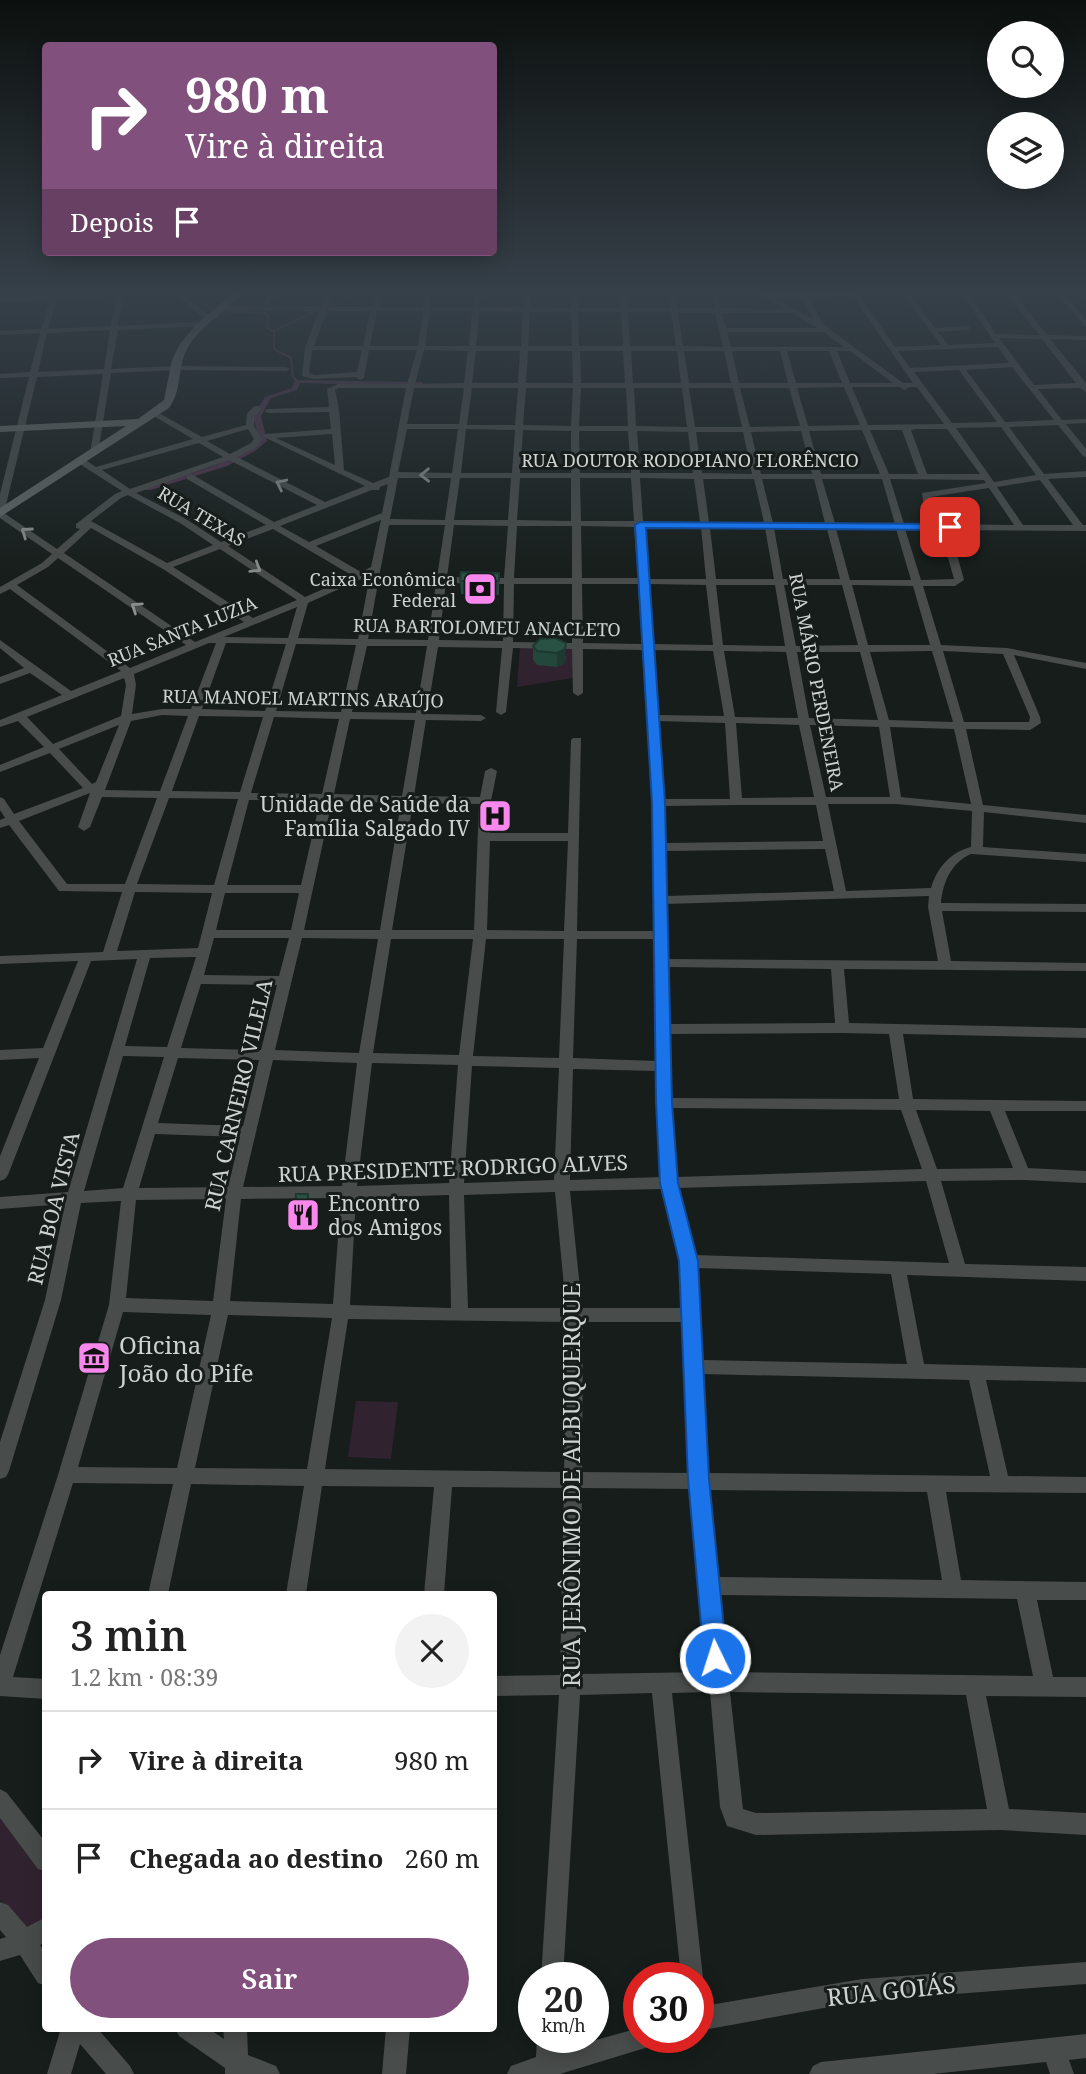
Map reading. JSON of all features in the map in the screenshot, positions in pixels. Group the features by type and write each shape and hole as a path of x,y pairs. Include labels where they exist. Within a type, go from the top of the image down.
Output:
{"street":[{"path":"0,513 30,389"},
{"path":"94,453 104,389"},
{"path":"0,513 156,414 172,397 173,389"},
{"path":"331,389 340,471"},
{"name":"RUA CARNEIRO VILELA","path":"159,1591 221,1307 234,1194 362,643 410,389"},
{"path":"296,1591 341,1312 349,1192 365,1058 433,644 467,389"},
{"path":"501,712 509,644 509,580 524,389"},
{"path":"577,389 575,475 578,694"},
{"path":"630,389 659,803 663,1066 669,1183 688,1261 699,1479 731,1807 735,1818 741,1822 1000,1819 1086,1824"},
{"path":"684,389 730,719 736,803"},
{"name":"RUA MÁRIO PERDENEIRA","path":"738,389 769,526 804,721 841,896"},
{"path":"794,389 884,722 896,800"},
{"path":"850,389 885,477 959,724 978,809 977,850"},
{"path":"906,389 932,406"},
{"path":"922,389 932,406 962,441 1020,527"},
{"path":"976,389 1083,528"},
{"path":"1033,389 1084,449"},
{"path":"132,494 190,477 234,460 257,442 257,434 250,426 250,415 258,408"},
{"path":"268,411 335,409"},
{"path":"156,414 234,460 325,505"},
{"path":"404,426 949,428 1086,421"},
{"path":"0,429 142,422"},
{"path":"97,469 250,426"},
{"path":"906,428 923,476"},
{"path":"335,431 265,436 390,495"},
{"path":"55,553 100,507 234,460"},
{"name":"RUA TEXAS","path":"81,461 132,494 183,521 304,601"},
{"name":"RUA DOUTOR RODOPIANO FLORÊNCIO","path":"395,477 817,475 923,476 988,481 1086,474"},
{"path":"190,477 361,576"},
{"path":"166,567 395,477"},
{"path":"375,574 441,580 955,583 959,580 958,574 936,527 925,495 988,481"},
{"path":"3,494 33,492"},
{"path":"0,513 193,645"},
{"path":"308,546 387,518 514,524 1083,528"},
{"path":"0,591 55,553 90,524 166,567 250,621"},
{"name":"RUA SANTA LUZIA","path":"0,724 361,576 375,574"},
{"path":"5,585 128,671 132,687 126,718 95,789 85,827"},
{"path":"42,1689 0,1686 67,1475 117,1305 130,1194 204,953 218,888 304,601"},
{"name":"RUA BARTOLOMEU ANACLETO","path":"207,640 792,649 935,648 1007,651 1086,666"},
{"path":"109,955 130,887 222,640"},
{"path":"1,645 69,695"},
{"path":"653,718 1024,727 1033,725 1035,717 1007,651"},
{"path":"0,681 32,669"},
{"name":"RUA MANOEL MARTINS ARAÚJO","path":"0,769 126,718 162,712 481,718"},
{"path":"20,716 95,789"},
{"name":"RUA JERÔNIMO DE ALBUQUERQUE","path":"553,1962 570,1686 575,1317 562,1185 577,740"},
{"path":"460,1315 456,1187 465,1061 480,934 485,801 491,771"},
{"path":"6,822 95,789 166,795 485,801"},
{"path":"659,803 896,800 1086,819"},
{"path":"0,801 6,822 63,888 306,889"},
{"path":"484,837 573,837"},
{"path":"659,847 830,845"},
{"path":"944,964 934,892 948,865 962,853 977,850 1086,858"},
{"path":"661,900 934,892"},
{"path":"934,907 1086,908"},
{"path":"209,934 662,935"},
{"path":"0,960 204,953"},
{"name":"RUA BOA VISTA","path":"0,1471 53,1300 74,1199 145,954"},
{"path":"0,1175 87,956"},
{"path":"663,963 1086,967"},
{"path":"837,964 842,1028"},
{"path":"196,979 285,981"},
{"path":"663,1029 842,1028 1086,1033"},
{"path":"895,1030 907,1106 932,1175 959,1271"},
{"path":"118,1051 663,1066"},
{"path":"0,1055 49,1053"},
{"path":"664,1102 1086,1107"},
{"path":"995,1105 1023,1174"},
{"path":"149,1128 249,1132"},
{"name":"RUA PRESIDENTE RODRIGO ALVES","path":"0,1203 130,1194 349,1192 932,1175 1023,1174 1086,1177"},
{"path":"688,1261 1086,1274"},
{"path":"898,1269 917,1373"},
{"path":"117,1305 460,1315 691,1315"},
{"path":"694,1367 1086,1375"},
{"path":"976,1374 1001,1483"},
{"path":"67,1475 699,1479 1086,1485"},
{"path":"434,1591 444,1478"},
{"path":"934,1483 954,1588"},
{"path":"710,1586 1086,1591"},
{"path":"1025,1590 1045,1685"},
{"path":"661,1682 690,1962"},
{"path":"497,1686 717,1682 1086,1687"},
{"path":"974,1685 1000,1819"},
{"path":"0,1800 42,1856"},
{"path":"0,1913 25,1942 42,1969"},
{"path":"0,1950 25,1942 42,1931"},
{"name":"RUA GOIÁS","path":"714,2016 862,1990 1086,1973"},
{"path":"60,2074 72,2032"},
{"path":"85,2032 122,2074"},
{"path":"192,2032 236,2068 268,2074"},
{"path":"235,2032 236,2068"},
{"path":"394,2074 398,2032"},
{"path":"519,2074 623,2044"},
{"path":"827,2073 1086,2046"},
{"path":"1053,2048 1062,2074"},
{"path":"547,2067 548,2053"}],"shaded area":[{"path":"520,646 574,648 573,678 517,687"},
{"path":"356,1401 398,1402 391,1459 348,1457"},
{"path":"0,1816 42,1873 42,1923 25,1929 0,1900"}],"building":[{"path":"461,572 499,573 499,581 460,581"},
{"path":"555,638 566,643 565,649 557,653 537,651 533,646 540,639"},
{"path":"296,1194 308,1194 307,1216 295,1217"}],"waterway":[{"path":"148,488 209,470 252,450 263,441 257,416 268,397 295,389"}],"place":[{"name":"Caixa Econômica Federal","path":"480,589"},
{"name":"Unidade de Saúde da Família Salgado IV","path":"495,816"},
{"name":"Encontro dos Amigos","path":"303,1215"},
{"name":"Oficina João do Pife","path":"94,1358"}],"route":[{"path":"715,1658 699,1479 688,1261 669,1183 663,1066 659,803 640,525 950,527"}]}
